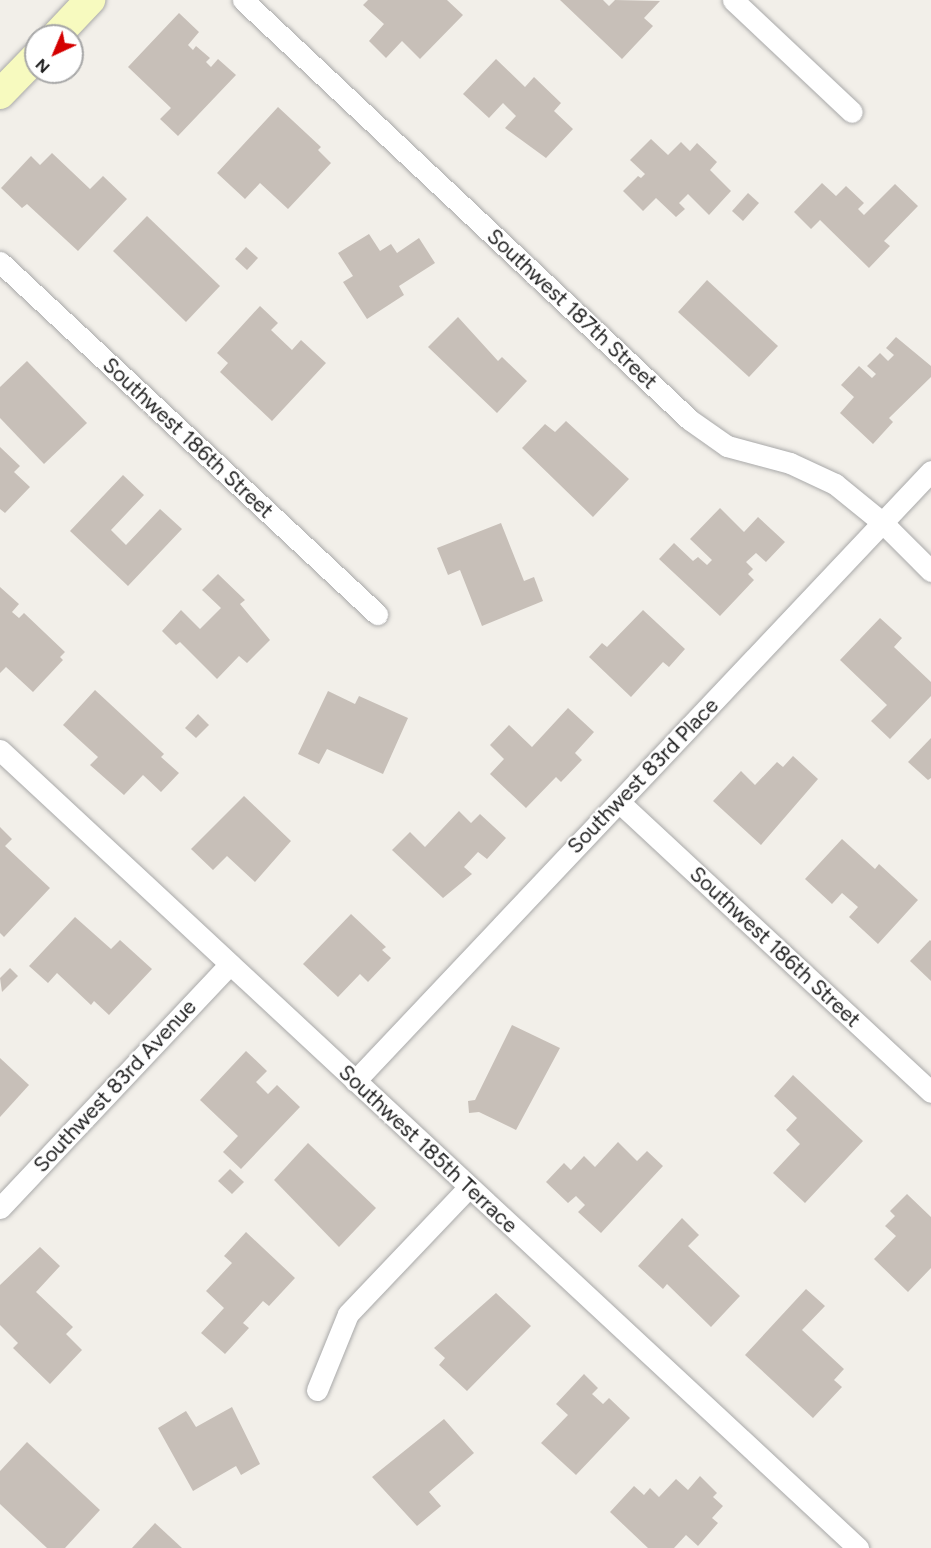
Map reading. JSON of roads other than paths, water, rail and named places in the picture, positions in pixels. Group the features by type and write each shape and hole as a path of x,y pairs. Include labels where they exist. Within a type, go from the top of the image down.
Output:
{"street":[{"path":"67,24 90,0"},
{"name":"Southwest 187th Street","path":"243,0 690,420 727,446 790,463 835,484 883,523 931,571"},
{"path":"733,0 852,112"},
{"path":"0,94 24,69"},
{"name":"Southwest 186th Street","path":"0,262 377,614"},
{"name":"Southwest 83rd Place","path":"355,1081 931,471"},
{"name":"Southwest 185th Terrace","path":"0,750 858,1548"},
{"name":"Southwest 186th Street","path":"619,802 931,1092"},
{"name":"Southwest 83rd Avenue","path":"0,1208 230,964"},
{"path":"317,1390 348,1314 469,1187"}]}
